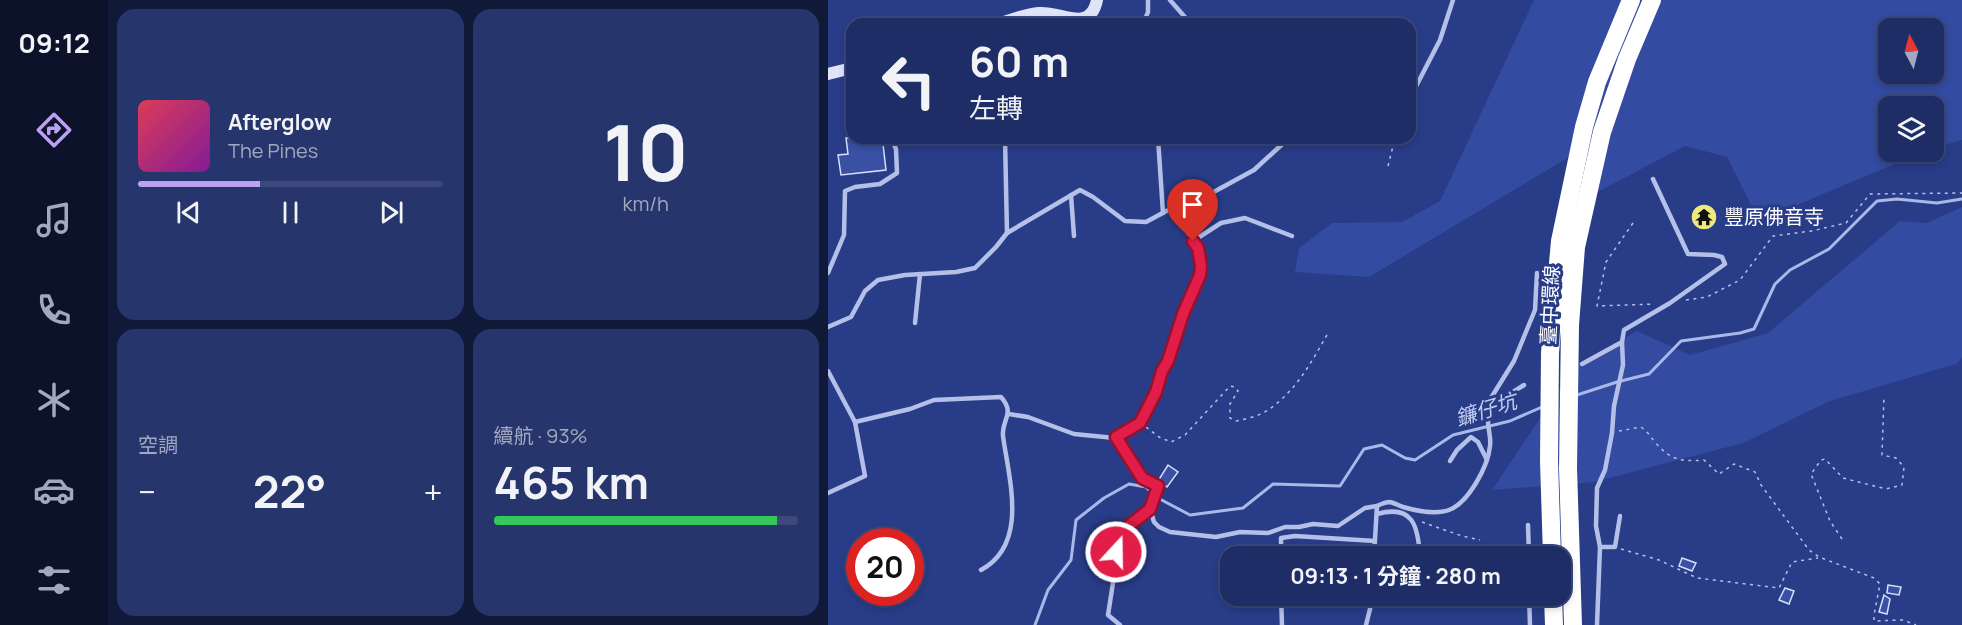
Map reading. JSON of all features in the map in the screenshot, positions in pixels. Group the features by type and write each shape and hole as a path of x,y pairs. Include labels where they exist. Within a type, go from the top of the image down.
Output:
{"highway":[{"name":"臺中環線","path":"1552,546 1550,354 1560,241 1584,127 1598,81 1631,0"},
{"name":"臺中環線","path":"1573,625 1568,468 1570,325 1576,248 1602,132 1627,59 1652,0"},
{"path":"1553,606 1554,625"}],"street":[{"path":"1085,18 1095,10 1097,0"},
{"path":"1017,18 1042,12 1066,18"},
{"path":"828,74 846,70"}],"lane":[{"path":"1146,18 1148,0"},
{"path":"1170,0 1186,18"},
{"path":"1416,86 1440,40 1453,0"},
{"path":"828,273 844,235 845,190 855,186 880,184 897,173 894,144"},
{"path":"1005,144 1007,232"},
{"path":"1158,144 1163,213"},
{"path":"828,327 851,317 866,291 878,280 975,268 1007,232 1080,190 1125,221 1146,222 1172,208 1198,200 1254,170 1282,144"},
{"path":"1597,625 1600,548 1596,526 1597,488 1605,470 1612,433 1614,406 1623,365 1623,330 1670,303 1725,264 1722,257 1688,254 1653,179"},
{"path":"1071,195 1074,236"},
{"path":"1009,414 1028,417 1074,434 1116,437 1140,423 1156,392 1183,314 1200,275 1198,248 1172,208"},
{"path":"1193,241 1221,223 1245,218 1292,236"},
{"path":"1150,509 1154,522 1170,532 1216,537 1240,532 1268,533 1285,527 1313,524 1338,526 1365,508 1389,502 1429,512 1447,511 1460,504 1487,460 1491,446 1488,427 1491,398 1514,361 1535,310 1537,273"},
{"path":"915,323 920,274"},
{"path":"1582,364 1622,342"},
{"path":"828,371 855,422 865,476 828,493"},
{"path":"1490,411 1524,385"},
{"path":"855,422 934,400 1001,397 1006,403 1009,414 1002,432 1012,479 1011,534 994,563 981,570"},
{"path":"1116,437 1142,478 1158,486 1150,509 1117,535 1115,570 1108,615 1120,625"},
{"path":"1450,461 1457,450 1471,437 1478,442 1487,460"},
{"path":"1375,546 1377,506"},
{"path":"1377,514 1390,510 1404,513 1412,520 1419,537 1419,546"},
{"path":"1600,548 1615,547 1620,516"},
{"path":"1528,525 1529,546"},
{"path":"1281,546 1281,538 1295,536 1375,541"},
{"path":"1281,606 1282,625"},
{"path":"1366,625 1371,606"},
{"path":"1529,606 1530,625"}],"path":[{"path":"1388,166 1393,144"},
{"path":"1632,223 1606,262 1597,306 1670,303 1707,297 1740,280 1773,236 1846,223 1870,194 1962,193"},
{"path":"1140,423 1159,437 1171,442 1185,435 1230,386 1235,387 1238,391 1230,404 1230,417 1236,421 1262,414 1300,380 1328,333"},
{"path":"1842,539 1830,521 1811,474 1821,460 1825,459 1843,478 1886,489 1902,485 1904,467 1896,458 1882,455 1884,396"},
{"path":"1612,433 1641,427 1665,453 1675,459 1704,460 1719,474 1734,464 1755,472 1761,485 1809,550 1819,557 1874,578 1880,584 1874,621 1903,620 1916,625"},
{"path":"1412,520 1480,540"},
{"path":"1615,547 1659,560 1697,578 1779,588 1792,562 1819,557"}],"shaded area":[{"path":"1534,0 1962,0 1962,140 1944,145 1944,96 1878,96 1878,162 1899,162 1759,221 1727,157 1685,146 1590,196 1574,154 1369,277 1295,272 1299,248 1332,223 1402,222 1440,201"},
{"path":"1962,207 1962,358 1956,364 1830,401 1743,443 1594,482 1492,490 1574,367 1637,331 1690,355 1768,333 1900,221 1927,223"}],"building":[{"path":"847,144 883,144 886,170 841,175 838,155 848,154"},
{"path":"1168,465 1178,472 1167,487 1158,481"},
{"path":"1682,558 1696,563 1692,571 1679,566"},
{"path":"1888,585 1901,587 1899,595 1887,593"},
{"path":"1785,588 1794,591 1789,604 1779,600"},
{"path":"1884,595 1890,599 1887,614 1879,612"}],"waterway":[{"name":"鐮仔坑","path":"1577,395 1649,374 1681,341 1754,329 1775,284 1790,270 1829,249 1877,201 1897,199 1937,203 1962,199"},
{"name":"鐮仔坑","path":"1035,625 1048,590 1071,560 1076,520 1104,498 1129,484 1146,487 1156,497 1190,515 1243,508 1273,484 1340,486 1364,449 1382,445 1405,458 1415,460 1453,435 1510,421 1542,407"}],"place":[{"name":"豐原佛音寺","path":"1704,217"}],"route":[{"path":"1116,552 1117,535 1150,509 1158,486 1142,478 1116,437 1140,423 1156,392 1183,314 1200,275 1198,248 1193,241"}]}
